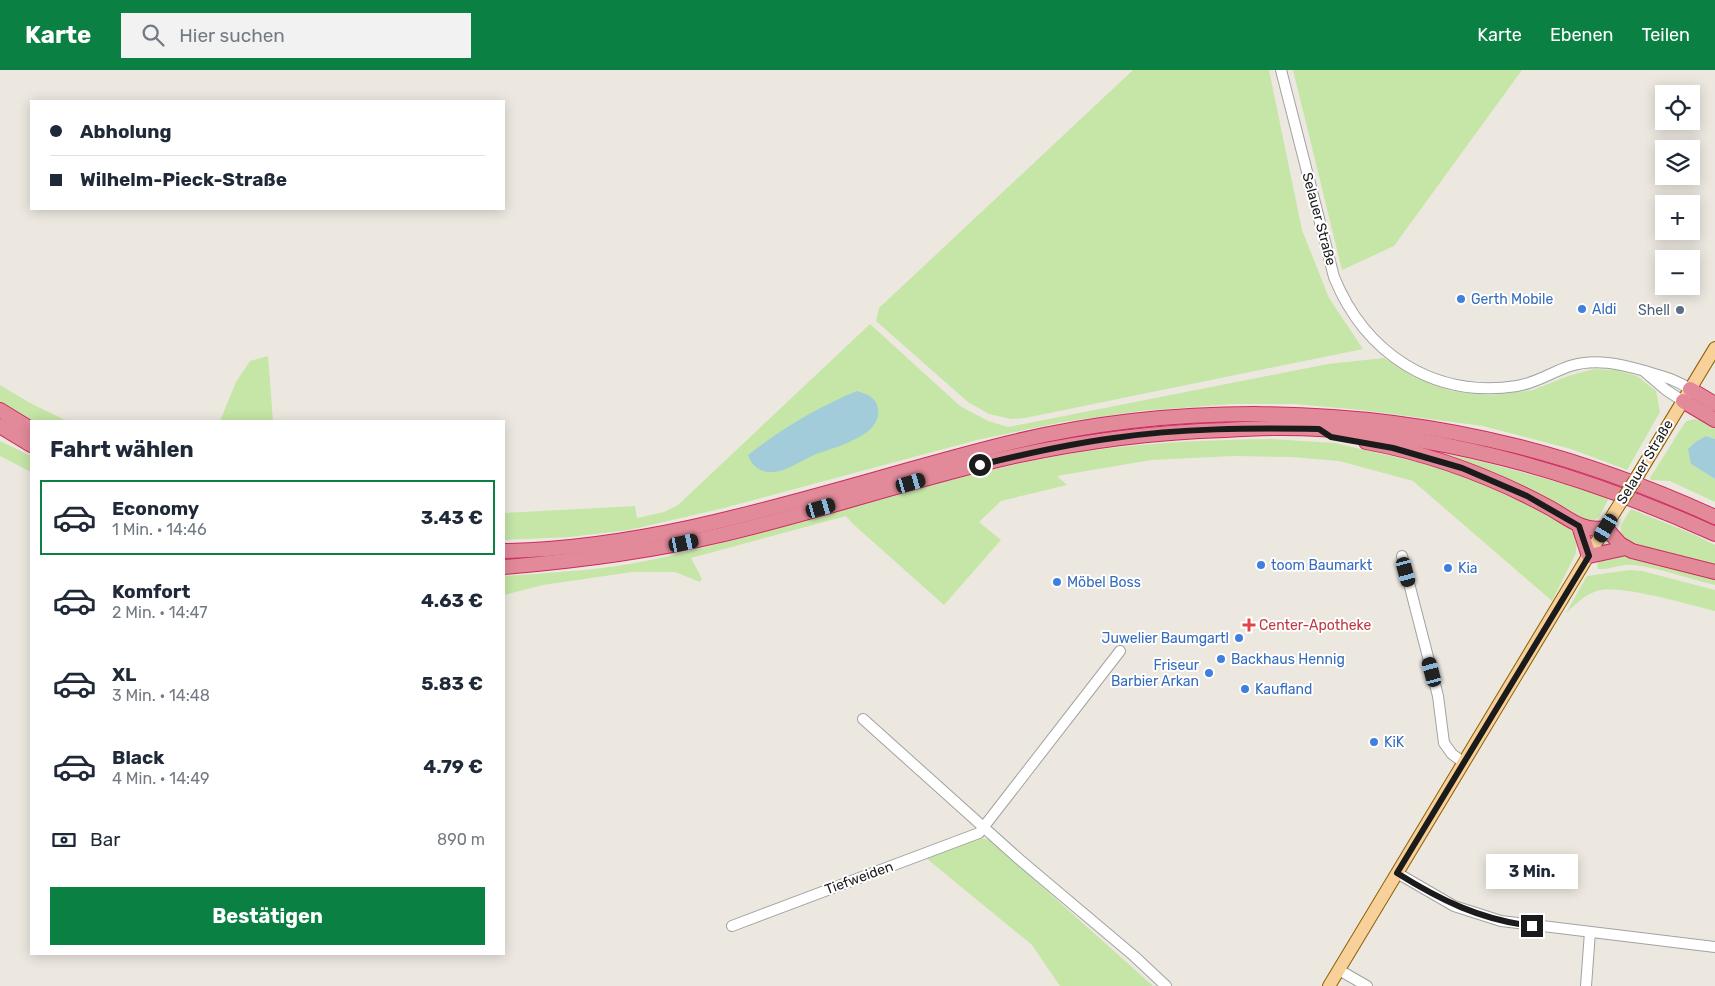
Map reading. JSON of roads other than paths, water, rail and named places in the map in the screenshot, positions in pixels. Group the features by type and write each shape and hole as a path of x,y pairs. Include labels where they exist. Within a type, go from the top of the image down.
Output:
{"highway":[{"path":"1690,389 1715,404"},
{"path":"1682,401 1715,420"},
{"path":"0,410 30,428"},
{"path":"505,551 537,551 584,546 666,532 752,513 1012,443 1112,424 1208,416 1322,417 1418,427 1467,435 1557,457 1598,470 1674,499 1715,518"},
{"path":"0,426 30,444"},
{"path":"505,567 616,555 693,541 764,524 1014,456 1068,445 1162,433 1250,429 1319,429 1416,440 1464,449 1552,471 1640,501 1715,534"},
{"path":"1319,429 1331,437 1416,454 1471,471 1527,496 1579,526 1592,530 1606,528 1626,548"},
{"path":"1674,499 1689,499 1715,509"},
{"path":"1579,526 1589,556 1626,548 1715,572"}],"main road":[{"name":"Selauer Straße","path":"1329,986 1715,348"}],"street":[{"name":"Selauer Straße","path":"1281,70 1334,277 1345,304 1361,326 1384,350 1398,361 1424,374 1454,384 1481,388 1519,385 1535,381 1571,366 1589,363 1615,363 1670,378 1690,389"},
{"name":"Selauer Straße","path":"1644,371 1682,401"},
{"path":"1402,556 1438,696 1442,739 1448,751 1464,762"},
{"name":"Tiefweiden","path":"732,926 979,833 1120,651"},
{"path":"863,719 1166,986"},
{"path":"1397,873 1454,906 1513,924 1715,947"},
{"path":"1586,986 1590,932"},
{"path":"1339,970 1367,986"}],"water":[{"path":"857,391 874,399 878,409 877,419 865,434 855,440 814,455 779,471 765,471 752,463 748,455 773,436 814,411"},
{"path":"1706,436 1715,439 1715,479 1691,464 1688,449"}],"place":[{"name":"Gerth Mobile","path":"1461,299"},
{"name":"Aldi","path":"1582,309"},
{"name":"Shell","path":"1680,310"},
{"name":"toom Baumarkt","path":"1261,565"},
{"name":"Kia","path":"1448,568"},
{"name":"Möbel Boss","path":"1057,582"},
{"name":"Center-Apotheke","path":"1249,625"},
{"name":"Juwelier Baumgartl","path":"1239,638"},
{"name":"Backhaus Hennig","path":"1221,659"},
{"name":"Friseur Barbier Arkan","path":"1209,673"},
{"name":"Kaufland","path":"1245,689"},
{"name":"KiK","path":"1374,742"}]}
